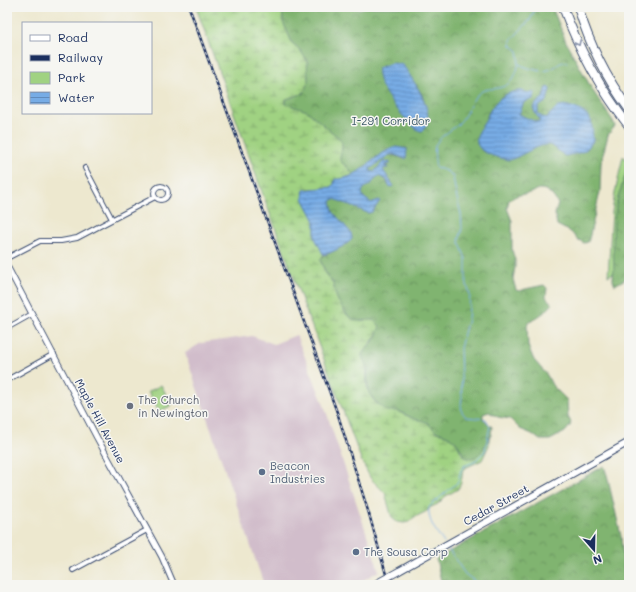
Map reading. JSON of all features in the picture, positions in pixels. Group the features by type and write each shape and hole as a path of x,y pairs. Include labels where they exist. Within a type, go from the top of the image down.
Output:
{"highway":[{"path":"563,7 589,65 603,89 629,126"},
{"path":"578,7 597,55 609,79 629,109"}],"main road":[{"name":"Cedar Street","path":"376,584 629,442"}],"street":[{"path":"85,168 112,219"},
{"path":"7,258 40,241 61,241 77,238 155,197"},
{"name":"Maple Hill Avenue","path":"7,266 9,274 54,354 162,557 174,585"},
{"path":"7,328 32,314"},
{"path":"7,380 54,354"},
{"path":"73,570 147,530"}],"shaded area":[{"path":"296,335 324,405 379,571 355,585 264,585 185,353 201,343 252,336 274,344"}],"green space":[{"path":"196,7 282,7 283,22 292,43 299,49 306,59 308,81 305,91 301,94 286,99 286,104 307,111 341,140 342,145 340,161 353,175 334,181 334,185 330,188 306,189 303,192 305,202 315,221 315,238 324,254 320,260 326,274 333,283 338,301 347,315 356,321 373,320 380,326 376,336 362,354 367,368 367,388 371,397 387,411 397,411 414,419 427,422 435,431 448,436 456,442 462,454 466,458 471,458 478,455 489,438 489,445 482,460 463,470 461,483 458,489 446,496 438,504 413,518 409,522 397,522 392,518 385,493 371,479 362,462 262,192"},
{"name":"I-291 Corridor","path":"282,7 353,7 362,9 364,7 552,7 567,44 593,91 615,126 608,135 601,163 600,192 588,242 584,243 577,239 571,232 557,225 555,214 558,204 548,191 539,189 515,197 509,200 507,208 512,221 512,250 515,260 513,279 516,290 519,291 544,285 547,288 546,297 552,304 547,310 527,325 528,346 534,360 547,375 552,385 567,400 568,417 571,422 570,426 565,432 550,440 540,440 532,434 520,429 510,419 498,417 489,412 483,414 483,416 484,420 492,427 491,435 481,453 473,459 466,458 456,442 448,436 435,431 427,423 414,419 400,412 387,412 368,392 367,367 363,361 362,354 375,337 379,329 379,325 373,321 355,321 347,315 338,301 333,283 326,274 320,259 323,255 345,245 352,239 351,233 333,212 331,202 332,199 368,213 373,211 380,201 371,203 363,197 362,192 364,189 379,176 387,180 387,183 392,185 383,170 388,168 384,165 390,164 384,161 374,172 370,171 370,169 385,156 393,155 403,159 406,158 405,153 407,150 399,148 385,152 353,175 340,161 342,146 341,140 307,111 286,104 286,99 301,94 305,91 308,82 307,62 300,50 292,43 283,22","holes":["391,63 401,64 421,93 424,100 428,121 422,131 415,128 399,111 380,82 378,68","547,87 550,89 547,101 538,107 538,114 542,117 548,118 556,108 564,105 580,110 591,122 593,141 587,148 581,152 565,156 554,147 546,145 535,148 508,160 482,151 477,143 478,135 490,110 501,97 517,91 535,94 533,99 524,102 519,114 539,122 540,119 535,113 534,107 543,98"]},
{"path":"623,156 629,162 629,264 608,276 612,212"},
{"path":"629,166 629,277 615,285 613,279 613,232 616,205 627,167"},
{"path":"161,385 172,405 159,412 148,392"},
{"path":"604,466 621,536 625,585 442,585 436,559"}],"water":[{"path":"392,63 403,65 423,98 428,116 427,124 422,131 415,128 399,111 388,97 380,82 378,68"},
{"path":"548,87 550,89 547,101 538,107 538,114 542,117 548,118 556,108 563,105 578,109 586,115 591,121 593,140 584,151 565,156 552,146 546,145 535,148 509,160 487,153 479,147 477,137 492,108 498,100 509,93 520,91 530,93 535,92 533,99 524,102 519,114 539,122 540,119 535,113 534,107 543,98"},
{"path":"396,147 407,149 406,159 393,154 389,155 370,169 370,171 374,172 384,161 390,162 390,164 384,165 388,168 383,170 393,185 392,187 389,186 387,180 379,176 364,189 362,192 363,197 371,203 380,201 372,212 368,213 335,199 332,200 333,212 351,233 352,239 338,249 330,253 323,254 315,238 315,221 303,198 304,190 332,187 335,179 351,176 380,155"}],"waterway":[{"path":"444,543 431,522 429,507 458,482 461,470 464,466 474,462 485,451 490,426 486,419 466,417 462,412 460,348 468,319 470,295 466,281 466,259 459,241 462,228 461,214 453,177 448,172 436,167 435,146 445,134 461,121 478,94 484,90 499,88 507,85 514,77 518,67 519,56 518,51 511,45 511,40 530,20 536,7"},
{"path":"519,64 532,69 545,71 561,63 567,62"},
{"path":"447,547 465,574 480,585"}],"railway":[{"path":"189,7 338,415 369,514 389,585"}],"place":[{"name":"The Church in Newington","path":"130,406"},
{"name":"Beacon Industries","path":"262,472"},
{"name":"The Sousa Corp","path":"356,552"}]}
